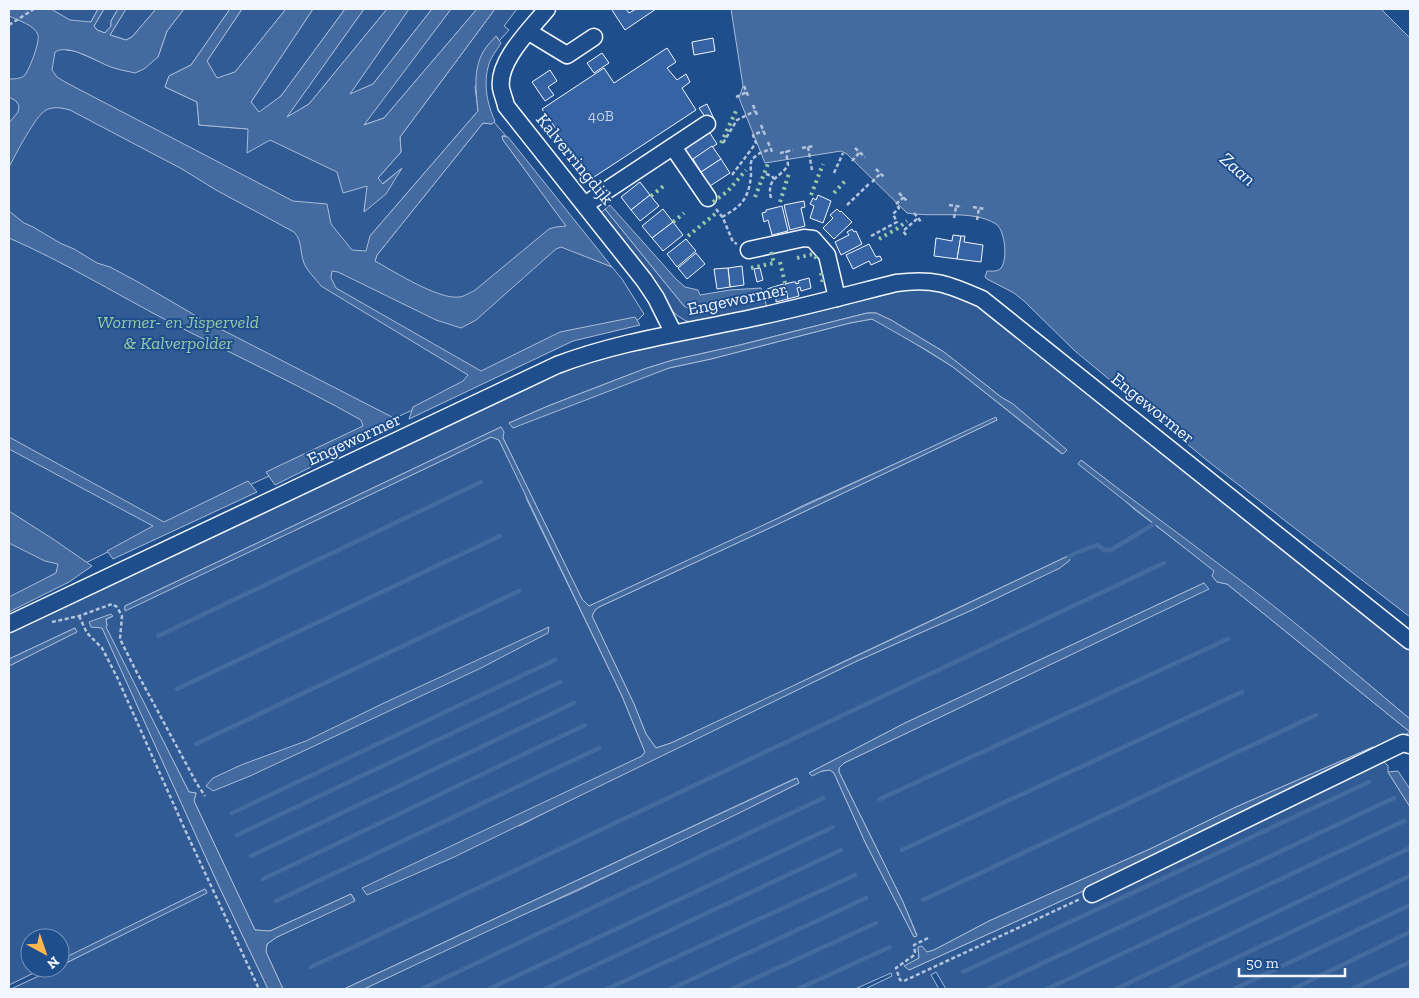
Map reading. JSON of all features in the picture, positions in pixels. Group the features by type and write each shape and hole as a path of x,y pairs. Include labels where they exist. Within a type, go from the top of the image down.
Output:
{"street":[{"name":"Kalverringdijk","path":"547,9 513,51 502,70 501,87 506,106 586,204 644,280 656,298 673,332"},
{"path":"529,32 567,55 594,38"},
{"path":"586,204 707,124"},
{"path":"673,147 708,198"},
{"path":"750,250 804,238 813,239 827,254 837,298"},
{"name":"Engewormer","path":"9,624 557,365 584,355 673,332 752,318 918,280 942,283 982,299 1410,641"},
{"path":"1092,894 1403,743 1410,745"}],"path":[{"path":"9,25 34,9"},
{"path":"744,86 749,98"},
{"path":"736,97 747,92"},
{"path":"753,105 758,117"},
{"path":"723,143 737,120 755,112"},
{"path":"761,125 766,137"},
{"path":"732,175 756,143 753,135 763,131"},
{"path":"768,142 773,154"},
{"path":"802,148 814,146"},
{"path":"808,147 812,170"},
{"path":"855,148 865,157"},
{"path":"722,217 733,211 746,197 749,189 752,159 760,153 771,149"},
{"path":"780,153 792,150"},
{"path":"772,198 770,189 774,179 788,165 786,151"},
{"path":"834,173 843,152"},
{"path":"852,161 860,153"},
{"path":"876,169 885,178"},
{"path":"766,174 774,179"},
{"path":"847,205 881,174"},
{"path":"899,193 908,202"},
{"path":"871,236 897,222 893,214 899,208 895,205 904,197"},
{"path":"708,198 722,217 733,242 750,250"},
{"path":"949,205 962,207"},
{"path":"954,218 956,206"},
{"path":"973,207 985,209"},
{"path":"977,220 979,208"},
{"path":"914,213 922,223"},
{"path":"906,235 903,231 918,218"},
{"path":"68,618 112,604 117,606 122,616 120,639 188,768 206,796"},
{"path":"79,616 87,633 102,648 117,677 259,989"},
{"path":"928,938 916,943 913,956 896,968 900,980 904,981 1092,894"}],"shaded area":[{"name":"Wormer- en Jisperveld & Kalverpolder","path":"9,9 98,9 91,22 66,50 75,51 112,67 158,57 167,31 184,9 230,9 191,65 169,76 165,87 197,102 199,125 248,129 368,185 364,211 401,169 382,184 378,178 401,152 400,137 495,9 517,9 504,26 509,30 499,41 497,37 475,87 478,111 370,236 375,261 377,255 483,123 492,124 494,122 506,136 502,136 503,140 567,227 603,263 612,267 622,279 644,314 638,320 571,337 154,529 9,601"},
{"path":"104,9 118,9 111,21 111,26 105,33 97,30 94,26"},
{"path":"126,9 156,9 132,37 126,40 110,35"},
{"path":"242,9 286,9 235,72 217,79 207,61"},
{"path":"313,9 345,9 281,96 259,113 251,102"},
{"path":"364,9 387,9 309,104 286,118"},
{"path":"409,9 432,9 373,84 349,95"},
{"path":"451,9 477,9 384,118 363,125"},
{"path":"605,209 684,306 699,310 756,295 762,291 767,307 695,322 686,321 670,309 655,282 601,213"},
{"path":"934,287 971,300 1410,649 1410,719 1329,651 1082,461 1134,509 1215,571 1213,576 1217,582 1227,584 1410,732 1375,752 1388,766 1388,772 1410,807 1410,989 946,989 936,972 931,975 939,989 865,989 892,976 891,973 855,989 364,989 475,936 577,891 761,802 799,783 796,778 344,989 283,989 266,952 267,944 277,937 355,900 351,894 270,931 255,930 194,801 196,793 189,792 105,627 107,626 106,619 91,627 102,627 217,882 268,989 11,989 35,978 70,978 70,961 207,892 205,889 70,956 70,928 20,928 20,978 23,978 9,985 9,666 76,632 75,628 9,659 9,633 276,504 555,373 598,357 899,288","holes":["867,313 876,313 891,320 944,352 1001,397 1013,404 1066,450 1062,454 953,367 872,319 669,368 509,423 644,369 673,360","996,418 997,420 595,610 592,616 634,704 646,734 656,748 671,743 1068,556 1070,560 1059,568 972,610 857,661 519,826 642,756 645,752 622,696 499,440 491,437 474,444 125,610 125,606 501,427 503,438 582,599 589,606","1204,583 1208,589 844,763 839,768 839,772 903,902 917,935 914,937 865,842 834,773 830,770 809,773 905,723","1373,747 1114,877 909,970 914,961 919,958 918,948 927,952 934,950 989,921 1150,849 1236,807"]}],"water":[{"path":"9,9 51,9 70,20 91,22 98,9 104,9 94,26 97,30 105,33 111,26 111,21 118,9 126,9 110,35 126,40 132,37 156,9 184,9 167,31 158,57 144,69 135,73 120,70 75,51 61,50 55,52 52,70 57,77 65,82 293,201 327,204 331,224 352,250 366,251 370,236 478,111 476,81 478,66 484,50 496,36 501,43 489,64 486,79 488,101 495,121 492,124 483,123 377,255 375,261 428,290 450,297 461,297 474,291 549,229 566,226 503,140 502,136 508,137 612,267 561,247 556,249 476,320 461,328 436,320 338,272 332,271 331,278 336,288 481,371 560,332 635,317 640,325 573,341 409,419 413,407 463,381 468,375 321,286 305,266 299,239 294,232 216,190 182,169 67,109 52,108 42,114 26,136 9,167 9,123 18,112 19,106 16,101 9,97 9,79 21,78 26,73 34,56 38,35 33,28 9,16"},
{"path":"230,9 242,9 207,61 217,78 235,72 286,9 313,9 251,102 259,112 281,96 345,9 364,9 287,117 309,104 387,9 409,9 350,94 373,84 432,9 451,9 364,125 384,118 477,9 495,9 400,137 401,152 378,178 383,184 402,168 386,194 364,212 367,186 343,193 337,172 270,140 247,153 248,129 199,125 197,102 165,87 169,76 191,65"},
{"name":"Zaan","path":"731,9 1381,9 1410,38 1410,617 1209,462 1075,351 1014,293 987,279 985,277 987,271 1001,268 1005,252 1002,232 996,224 986,219 965,215 907,213 847,154 841,151 765,163 739,98 743,86"},
{"path":"610,205 685,287 698,290 700,295 730,290 761,288 762,291 756,295 699,310 684,306 605,209"},
{"path":"9,211 24,223 97,263 110,267 203,320 392,417 393,426 275,485 266,472 363,426 361,420 9,238"},
{"path":"867,313 876,313 891,320 944,352 1001,397 1013,404 1067,450 1063,454 953,367 872,319 669,368 513,428 509,423 644,369 673,360"},
{"path":"996,417 997,420 599,607 592,616 634,704 646,734 656,748 671,743 1068,556 1070,560 1060,568 972,610 857,661 452,858 367,895 362,888 642,756 645,752 622,696 499,440 491,437 125,611 125,606 501,427 504,432 503,438 582,599 589,606"},
{"path":"9,437 164,522 248,481 257,492 113,559 107,551 153,526 9,449"},
{"path":"1081,460 1248,586 1318,642 1410,719 1410,732 1227,584 1217,582 1212,576 1214,571 1078,464"},
{"path":"9,511 92,566 69,582 9,612 9,597 56,573 58,564 45,561 9,543"},
{"path":"1204,583 1209,589 844,763 839,768 839,772 903,902 917,936 914,937 865,842 834,773 830,770 822,771 812,776 809,773 905,723"},
{"path":"111,614 113,616 106,619 106,627 189,792 196,793 194,801 255,930 270,931 351,894 355,901 277,937 267,944 266,952 283,989 268,989 217,882 102,628 91,627 89,622"},
{"path":"549,627 548,633 481,668 250,776 213,791 206,786 213,778 241,765 306,741"},
{"path":"75,628 77,632 9,666 9,659"},
{"path":"1373,747 1375,752 1114,877 909,970 904,966 919,958 918,947 922,946 927,952 934,950 989,921 1150,849 1236,807"},
{"path":"1398,771 1410,789 1410,807 1388,772"},
{"path":"797,778 799,783 691,836 364,989 344,989"},
{"path":"205,889 207,893 70,961 70,955"}],"building":[{"path":"626,9 629,13 636,9 656,9 625,30 612,10"},
{"path":"713,38 715,51 694,55 692,42"},
{"path":"667,48 676,62 667,68 677,80 686,74 690,82 682,88 696,110 591,179 542,109 604,68 614,83"},
{"path":"602,53 609,63 594,73 587,63"},
{"path":"550,70 557,81 548,87 554,95 545,101 532,82"},
{"path":"707,104 715,121 710,124 699,108"},
{"path":"708,130 717,144 692,160 683,146"},
{"path":"712,146 721,159 701,172 693,159"},
{"path":"721,159 730,173 710,186 701,172"},
{"path":"640,182 650,195 631,210 621,197"},
{"path":"650,195 659,206 640,221 631,210"},
{"path":"818,195 831,201 823,223 810,218 814,206 810,204 813,198 816,200"},
{"path":"804,201 805,207 801,208 805,226 790,230 784,205"},
{"path":"782,206 788,231 772,235 768,220 764,222 762,213 766,212 766,210"},
{"path":"663,209 673,222 652,238 642,226"},
{"path":"837,209 852,222 834,239 823,228 833,218 830,215"},
{"path":"673,222 683,235 663,251 652,238"},
{"path":"852,229 854,232 856,231 862,244 841,255 835,242 849,235 847,232"},
{"path":"953,235 961,236 957,259 934,256 936,238 952,241"},
{"path":"961,236 965,236 964,242 983,245 981,262 957,259"},
{"path":"686,239 696,251 677,267 667,254"},
{"path":"869,244 876,257 880,256 882,260 871,265 869,261 853,269 846,255"},
{"path":"696,253 705,264 687,279 678,268"},
{"path":"742,266 744,285 730,287 728,268"},
{"path":"728,268 730,287 717,289 714,269"},
{"path":"760,268 763,280 757,282 754,269"},
{"path":"809,278 811,288 801,291 800,287 797,288 799,296 788,299 785,284 796,282 796,284 799,283 798,281"},
{"path":"783,284 788,299 776,302 776,298 769,297 767,289"}],"waterway":[{"path":"158,636 481,482"},
{"path":"1069,557 1097,545 1105,550 1111,550 1154,524"},
{"path":"177,689 500,536"},
{"path":"311,967 1164,563"},
{"path":"196,744 519,591"},
{"path":"880,799 1228,639"},
{"path":"232,813 555,660"},
{"path":"237,835 560,682"},
{"path":"902,850 1242,692"},
{"path":"251,856 574,703"},
{"path":"923,900 1316,715"},
{"path":"263,879 585,725"},
{"path":"276,901 599,748"},
{"path":"963,972 1369,782"},
{"path":"422,989 823,798"},
{"path":"988,989 1394,798"},
{"path":"1047,989 1404,821"},
{"path":"489,989 833,827"},
{"path":"1116,989 1410,848"},
{"path":"545,989 841,850"},
{"path":"607,989 855,875"},
{"path":"1170,989 1410,876"},
{"path":"671,989 866,898"},
{"path":"1234,989 1410,905"},
{"path":"732,989 876,923"},
{"path":"1293,989 1410,932"},
{"path":"798,989 890,947"},
{"path":"1352,989 1410,962"}],"hedge":[{"path":"721,143 737,109"},
{"path":"755,197 769,161"},
{"path":"811,195 823,164"},
{"path":"713,202 728,191 746,170"},
{"path":"780,202 789,173"},
{"path":"834,193 845,181"},
{"path":"651,196 665,185"},
{"path":"673,222 684,213"},
{"path":"688,236 715,214"},
{"path":"879,239 907,221"},
{"path":"751,268 774,263 771,252"},
{"path":"797,258 813,254 817,259"},
{"path":"780,262 785,283"},
{"path":"821,273 823,284"}]}
